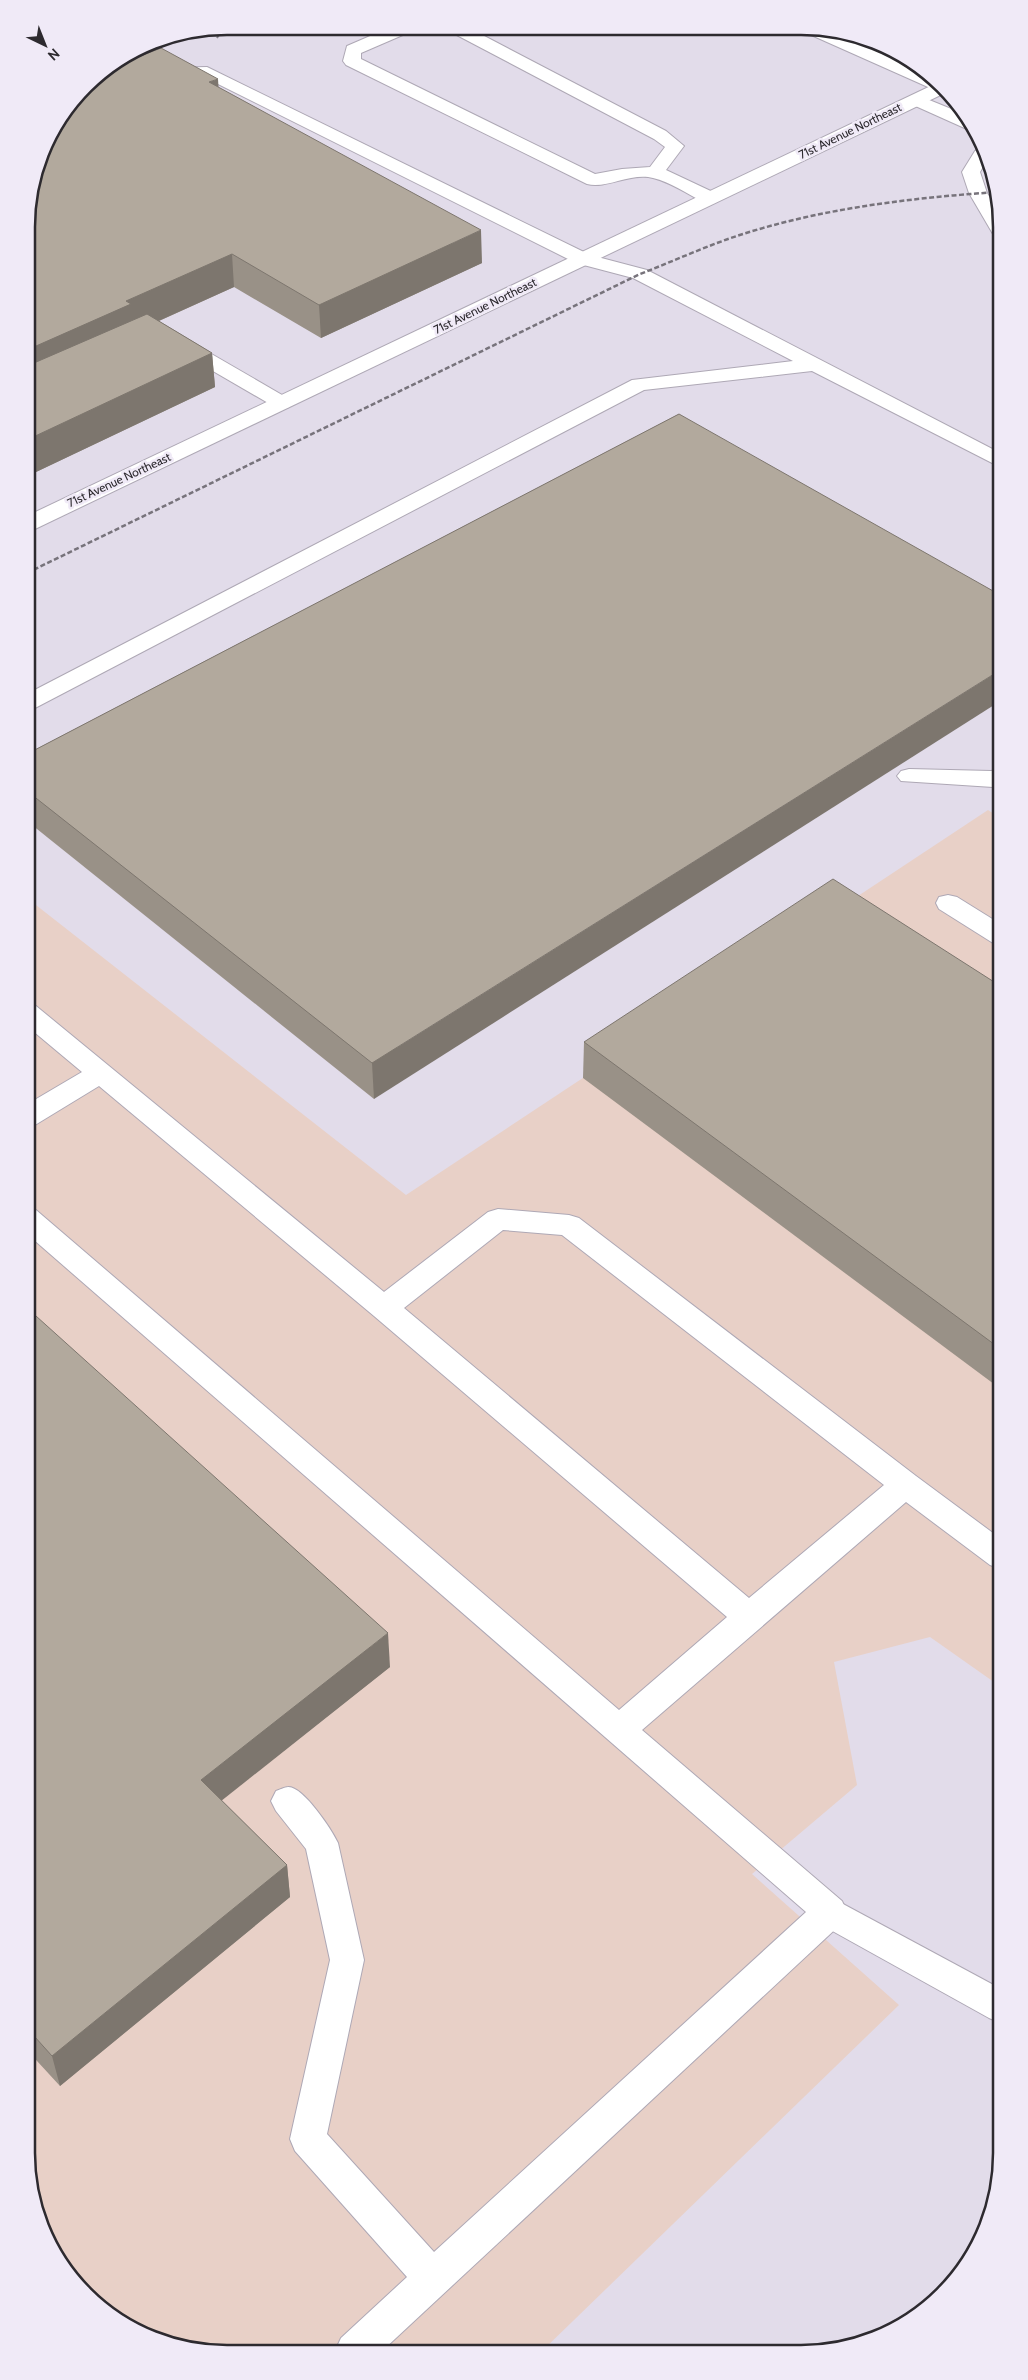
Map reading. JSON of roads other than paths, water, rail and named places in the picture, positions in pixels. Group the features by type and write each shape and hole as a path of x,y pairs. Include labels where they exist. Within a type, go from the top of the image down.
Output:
{"street":[{"path":"388,35 353,50 352,61 593,180 622,174 655,172 710,198"},
{"path":"470,35 660,135 675,146 655,172"},
{"path":"833,38 920,77"},
{"path":"152,74 207,72 583,259 640,274 993,457"},
{"name":"71st Avenue Northeast","path":"35,520 936,90"},
{"path":"917,100 961,120"},
{"path":"980,157 972,172 978,194 993,219"},
{"path":"161,333 282,403"},
{"path":"35,698 638,384 815,365"},
{"path":"909,776 993,779"},
{"path":"948,903 993,931"},
{"path":"35,1019 384,1308 749,1617"},
{"path":"35,1113 100,1073"},
{"path":"384,1308 498,1219 569,1225 905,1485 993,1549"},
{"path":"35,1225 830,1912 993,2003"},
{"path":"619,1730 905,1485"},
{"path":"288,1801 322,1843 347,1960 308,2139 433,2279"},
{"path":"361,2345 830,1912"}],"railway":[{"path":"35,569 640,274 704,248 743,234 805,217 900,201 990,193"}]}
